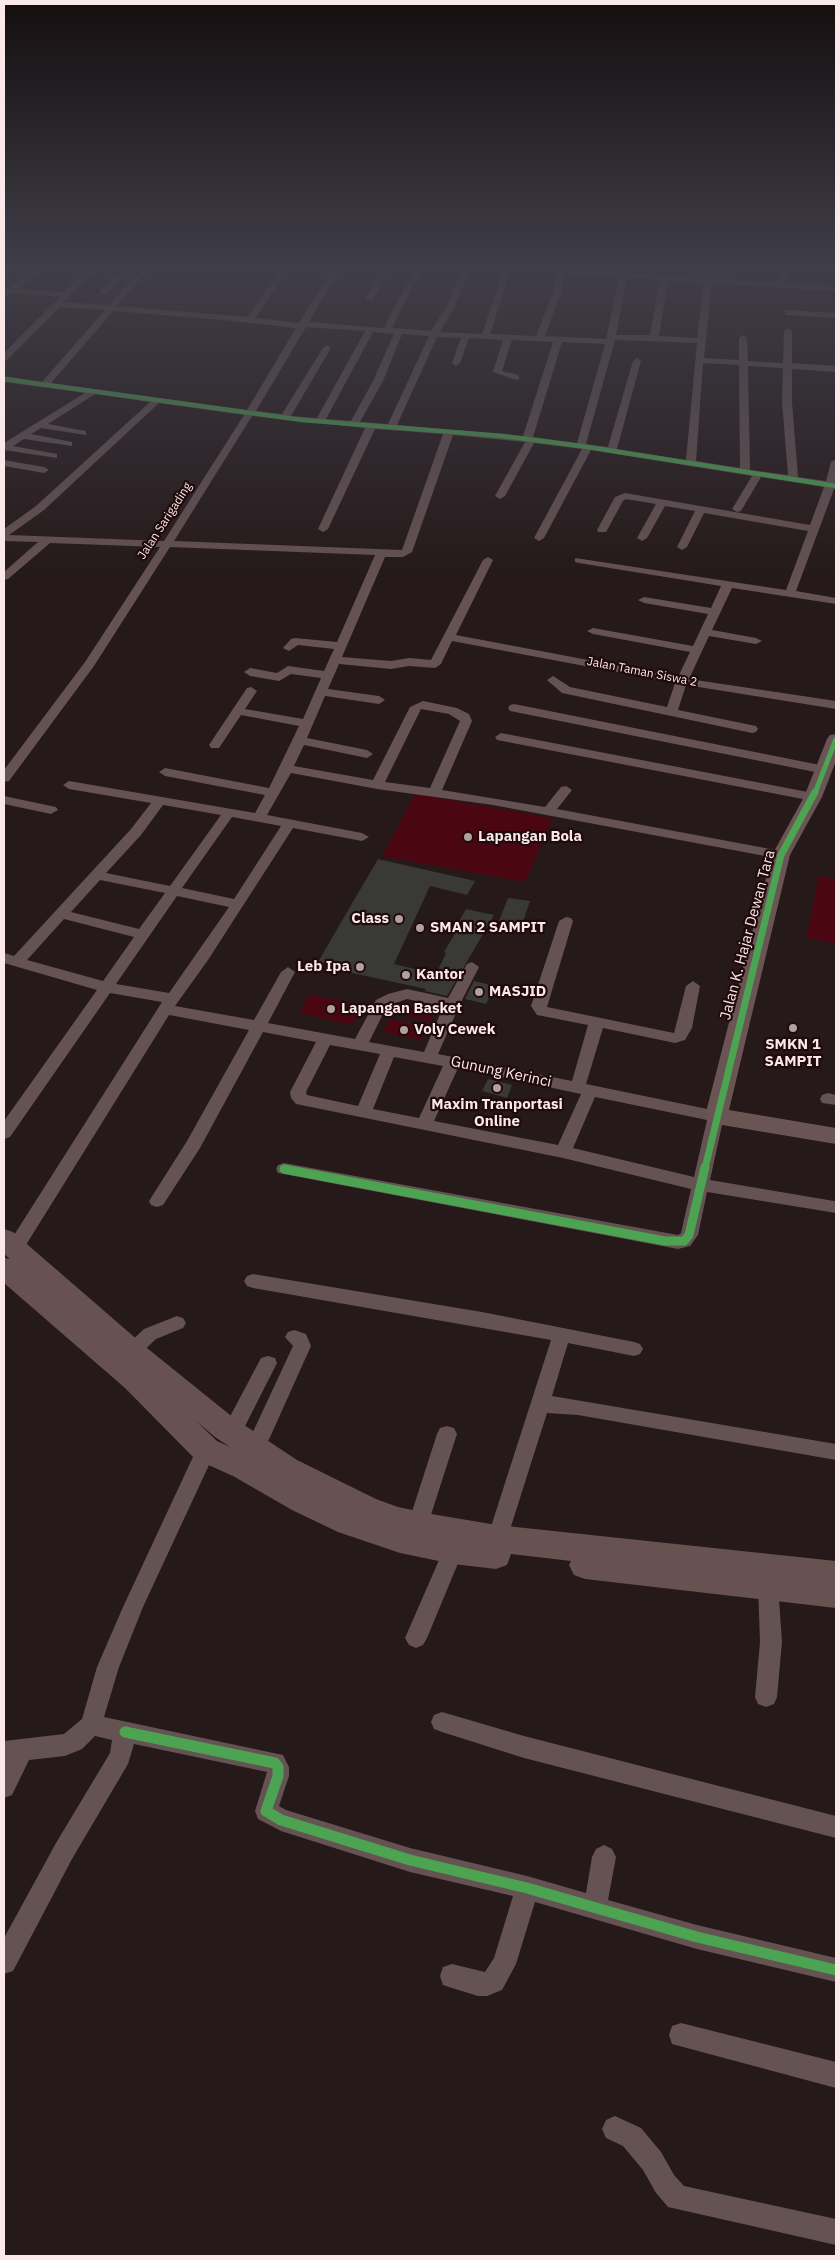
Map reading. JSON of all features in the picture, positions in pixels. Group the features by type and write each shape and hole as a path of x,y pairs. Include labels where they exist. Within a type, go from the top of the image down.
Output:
{"main road":[{"path":"8,1264 132,1351 243,1441 286,1470 365,1508 418,1524 457,1541 836,1594"},
{"path":"8,1264 135,1380 206,1450 244,1467 295,1496 349,1523 400,1539 457,1541 497,1539 836,1575"}],"street":[{"path":"45,384 53,374"},
{"name":"Jalan Sarigading","path":"4,777 81,677 273,374"},
{"path":"285,418 311,374"},
{"path":"320,422 346,374"},
{"path":"354,425 381,374"},
{"path":"392,428 416,374"},
{"path":"506,374 516,377"},
{"path":"500,496 529,439 548,374"},
{"path":"539,538 585,446 602,374"},
{"path":"612,450 633,374"},
{"path":"691,462 699,374"},
{"path":"744,374 745,471"},
{"path":"788,374 793,478"},
{"path":"4,379 285,418 529,439 585,446 833,485"},
{"path":"4,447 94,391"},
{"path":"4,536 40,508 157,400"},
{"path":"41,424 83,433"},
{"path":"324,529 371,426"},
{"path":"4,536 403,554 407,552 449,432"},
{"path":"23,436 69,444"},
{"path":"4,447 54,456"},
{"path":"790,594 833,485 836,462"},
{"path":"4,463 44,470"},
{"path":"737,509 759,473"},
{"path":"602,530 622,497 662,502 814,530"},
{"path":"642,538 662,502"},
{"path":"682,547 701,509"},
{"path":"4,577 48,539"},
{"path":"259,817 287,768 382,554"},
{"path":"334,660 391,665 408,662 432,665 437,662 488,560"},
{"path":"579,560 727,586 836,602"},
{"path":"671,712 682,681 727,586"},
{"path":"644,600 714,612"},
{"path":"593,632 697,650"},
{"path":"704,632 756,641"},
{"name":"Jalan Taman Siswa 2","path":"448,637 682,681 836,705"},
{"path":"289,648 295,642 340,646"},
{"path":"250,672 279,677 288,670 328,675"},
{"path":"553,680 566,690 752,729"},
{"path":"215,745 251,691"},
{"path":"320,692 379,700"},
{"path":"377,785 416,707 423,705 453,710 465,716 466,721 434,794"},
{"path":"514,708 825,770"},
{"path":"238,711 306,723"},
{"path":"501,737 813,797"},
{"path":"299,740 367,754"},
{"name":"Jalan K. Hajar Dewan Tara","path":"716,1116 781,855 813,797 836,743"},
{"path":"287,768 377,785 548,812 781,855"},
{"path":"165,772 272,793"},
{"path":"69,785 259,817 362,837"},
{"path":"548,812 566,790"},
{"path":"4,800 51,810"},
{"path":"11,960 63,914 136,832 160,800"},
{"path":"4,1133 229,812"},
{"path":"8,1264 168,1004 290,824"},
{"path":"97,875 237,904"},
{"path":"63,914 144,935"},
{"path":"566,921 539,1008 546,1012 663,1037 680,1036 693,986"},
{"name":"Gunung Kerinci","path":"11,960 106,988 258,1027 453,1062 716,1116 836,1136"},
{"path":"429,1058 452,1004 472,967"},
{"path":"157,1201 194,1144 288,972"},
{"path":"360,1045 381,1003 393,997 407,994 452,1004"},
{"path":"563,1152 583,1090 597,1022"},
{"path":"326,1038 298,1092 299,1098 563,1152 701,1185 834,1207"},
{"path":"364,1111 389,1051"},
{"path":"425,1123 453,1062"},
{"path":"284,1168 678,1242 684,1240 689,1235 716,1116"},
{"path":"252,1281 562,1334 634,1349"},
{"path":"132,1351 150,1334 177,1322"},
{"path":"497,1539 541,1406 562,1334"},
{"path":"243,1441 302,1346 300,1339 294,1337"},
{"path":"243,1441 268,1364"},
{"path":"541,1406 552,1404 578,1407 836,1452"},
{"path":"418,1524 448,1434"},
{"path":"4,1787 13,1751 65,1744 74,1741 91,1725 108,1667 133,1607 206,1450"},
{"path":"416,1638 457,1541"},
{"path":"766,1697 771,1642 768,1586"},
{"path":"442,1722 524,1747 836,1827"},
{"path":"91,1725 269,1760 278,1768 278,1776 266,1811 281,1820 410,1860 527,1888 697,1937 836,1970"},
{"path":"4,1962 64,1851 120,1756 125,1732"},
{"path":"595,1908 604,1857"},
{"path":"452,1976 478,1984 486,1984 493,1981 504,1964 527,1888"},
{"path":"681,2035 836,2075"},
{"path":"615,2129 632,2137 652,2161 665,2184 677,2198 836,2232"}],"shaded area":[{"name":"Lapangan Bola","path":"415,794 553,818 525,882 382,856"},
{"path":"819,876 836,879 836,943 806,938"},
{"name":"Lapangan Basket","path":"309,994 363,1006 352,1025 299,1013"},
{"path":"402,1003 436,1011 430,1022 396,1014"},
{"name":"Voly Cewek","path":"390,1019 426,1027 420,1040 383,1032"}],"building":[{"path":"378,859 475,881 467,895 430,886 394,964 436,974 446,953 444,952 457,930 454,930 466,909 494,915 447,996 425,991 426,989 338,970 340,966 318,962"},
{"path":"508,898 530,901 522,925 499,921"},
{"name":"MASJID","path":"474,981 495,986 486,1004 465,999"},
{"name":"Maxim Tranportasi Online","path":"488,1079 512,1085 507,1098 482,1091"}],"cycle path":[{"path":"4,379 302,420 503,436 581,446 836,486"},
{"path":"284,1169 665,1241 684,1241 689,1235 781,855 813,797 836,739"},
{"path":"125,1732 275,1763 278,1767 278,1776 266,1811 281,1820 410,1860 527,1888 697,1937 836,1970"}],"place":[{"name":"Lapangan Bola","path":"468,837"},
{"name":"Class","path":"399,919"},
{"name":"SMAN 2 SAMPIT","path":"420,928"},
{"name":"Leb Ipa","path":"360,967"},
{"name":"Kantor","path":"406,975"},
{"name":"MASJID","path":"479,992"},
{"name":"Lapangan Basket","path":"331,1009"},
{"name":"SMKN 1 SAMPIT","path":"793,1028"},
{"name":"Voly Cewek","path":"404,1030"},
{"name":"Maxim Tranportasi Online","path":"497,1088"}]}
